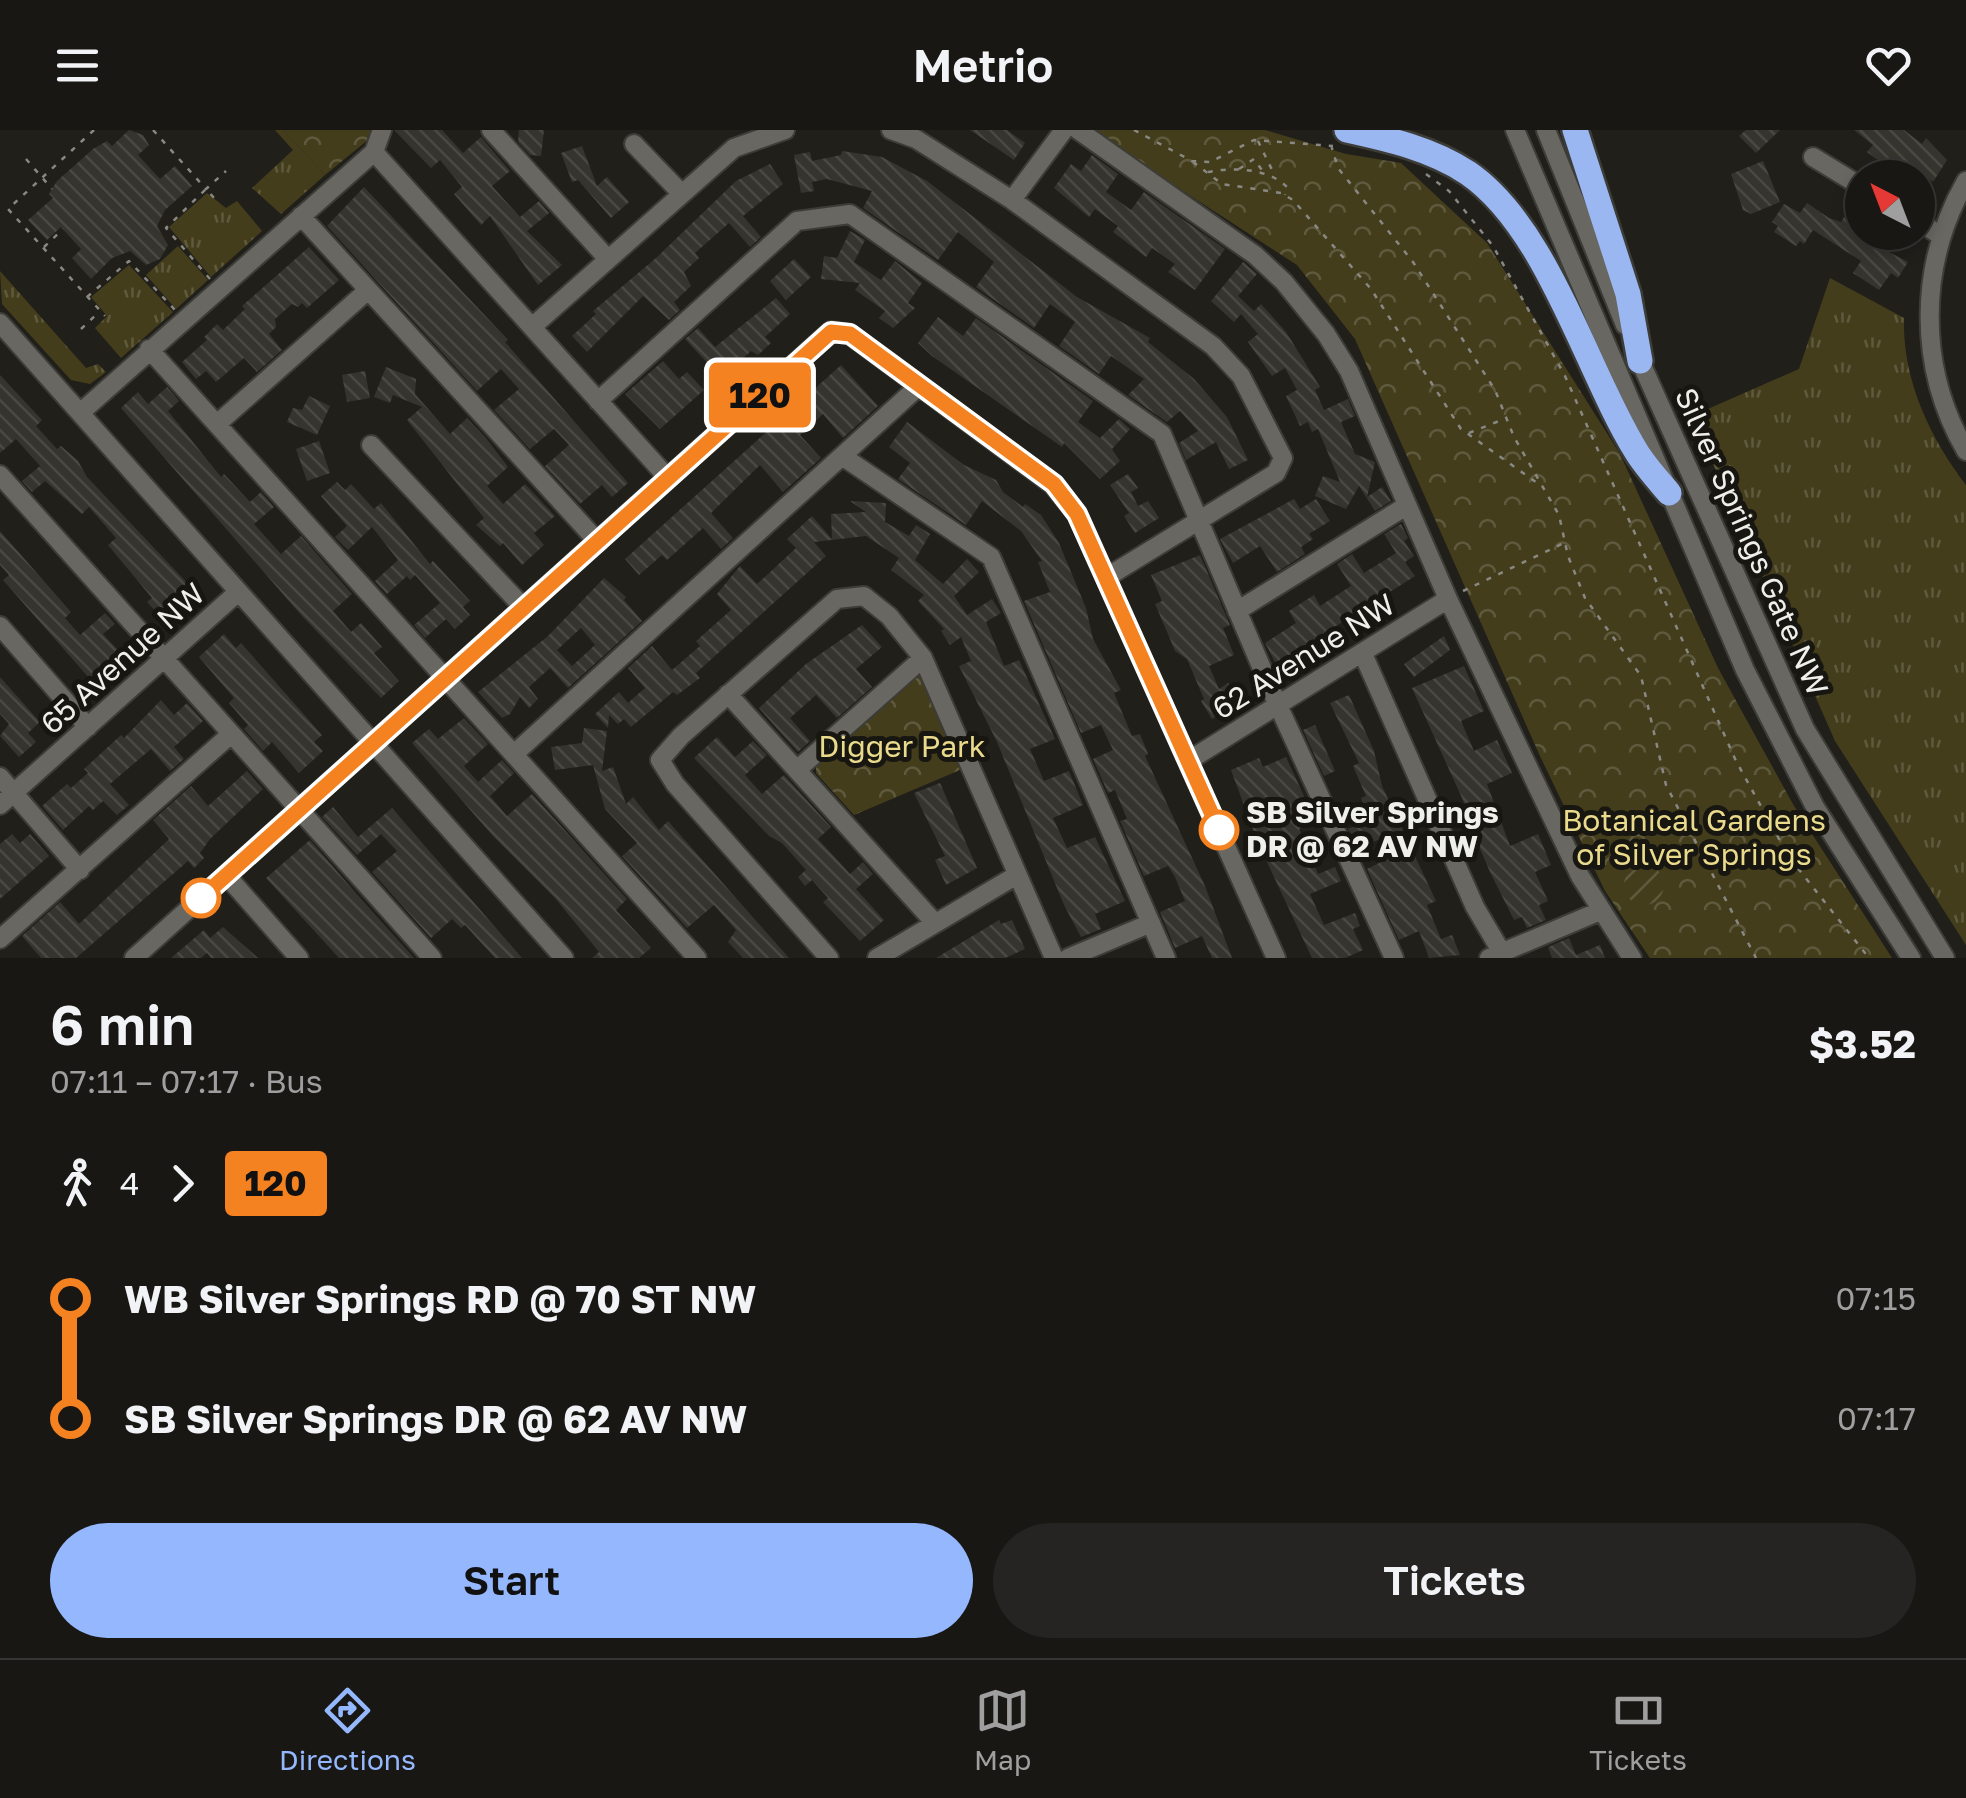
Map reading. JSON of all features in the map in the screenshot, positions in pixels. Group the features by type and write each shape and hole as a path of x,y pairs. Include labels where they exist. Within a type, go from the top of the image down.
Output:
{"highway":[{"path":"1575,130 1628,294 1640,361"},
{"path":"1342,141 1405,144 1444,160 1468,174 1509,211 1534,251 1636,453 1669,493"}],"street":[{"path":"80,413 374,152 382,130"},
{"path":"532,327 734,148 764,132 786,130"},
{"path":"891,130 916,139 1012,200 1213,346 1241,376 1282,458 1276,474 1106,577"},
{"path":"1012,200 1064,130"},
{"path":"1078,130 1255,255 1284,282 1348,371 1448,598 1600,911 1632,958"},
{"name":"Silver Springs Gate NW","path":"1515,130 1768,718 1815,807 1911,958"},
{"name":"Silver Springs Gate NW","path":"1546,130 1640,361 1806,729 1945,958"},
{"path":"494,131 607,258"},
{"path":"634,144 680,193"},
{"path":"374,152 668,478"},
{"path":"1814,157 1845,176"},
{"path":"1966,181 1941,236 1930,295 1932,356 1947,412 1966,451"},
{"path":"598,401 797,221 850,214 1162,434 1196,521 1394,958"},
{"path":"301,216 598,542"},
{"path":"1935,232 1941,236"},
{"path":"217,424 367,292"},
{"path":"0,323 564,958"},
{"path":"134,958 831,332 850,334 1054,484 1077,514 1276,958"},
{"path":"149,349 698,958"},
{"path":"514,754 919,386"},
{"path":"371,445 524,608"},
{"path":"842,456 991,557 1166,958"},
{"path":"0,475 162,661 432,958"},
{"path":"1238,611 1406,506"},
{"name":"65 Avenue NW","path":"7,799 237,593"},
{"path":"829,958 662,769 664,752 837,600 850,595 864,596 877,606 923,658 1054,958"},
{"name":"62 Avenue NW","path":"1188,761 1280,707 1448,598"},
{"path":"0,626 88,727"},
{"path":"1363,654 1499,956 1600,911"},
{"path":"798,769 923,658"},
{"path":"728,694 935,923"},
{"path":"0,939 230,734"},
{"path":"0,776 7,799 80,870"},
{"path":"226,875 299,958"},
{"path":"878,958 1017,875"},
{"path":"1068,958 1150,923"},
{"path":"152,942 164,958"}],"path":[{"path":"94,130 8,209 105,316"},
{"path":"153,130 215,199"},
{"path":"1134,130 1192,161 1222,184 1285,195 1371,289 1467,434 1540,486"},
{"path":"1192,161 1210,162 1258,140 1342,141 1338,168 1413,262 1495,390 1505,419 1559,515 1585,598 1641,676 1652,709 1666,785 1756,958"},
{"path":"1258,140 1258,150 1287,186 1285,195"},
{"path":"26,159 52,190"},
{"path":"1238,170 1254,159 1264,174"},
{"path":"1418,169 1449,191 1493,246 1564,376 1736,761 1788,857 1869,958"},
{"path":"210,280 166,228 226,170"},
{"path":"1207,172 1238,170 1276,177"},
{"path":"43,248 63,229"},
{"path":"87,297 128,262 176,312"},
{"path":"70,278 78,270"},
{"path":"82,329 100,312"},
{"path":"1467,434 1505,419"},
{"path":"1448,598 1566,542"}],"green space":[{"path":"275,130 283,130 325,175 281,214 252,188 293,150"},
{"path":"283,130 373,130 369,139 325,175"},
{"name":"Botanical Gardens of Silver Springs","path":"1089,130 1265,130 1346,154 1401,163 1487,243 1620,454 1718,668 1794,806 1892,958 1650,958 1605,891 1540,756 1355,339 1297,265"},
{"path":"207,193 226,208 237,201 262,231 211,277 169,227"},
{"path":"178,246 208,280 176,309 146,275"},
{"path":"129,265 173,312 121,358 95,328 107,316 91,297"},
{"path":"0,271 86,368 98,364 106,372 90,384 71,380 2,304"},
{"path":"1830,278 1904,318 1908,363 1921,407 1941,448 1966,485 1966,945 1835,741 1692,416 1799,369"},
{"name":"Digger Park","path":"918,672 960,770 854,815 816,773 816,766"},
{"path":"1644,865 1658,871 1664,885 1658,899 1644,905 1630,899 1624,885 1630,871"}],"building":[{"path":"129,130 143,135 149,145 138,155 160,179 175,166 192,186 165,210 157,226 168,245 160,259 146,265 130,251 112,258 91,279 72,258 81,249 61,227 47,240 28,220 53,198 49,194 57,181 93,149 107,141 112,146"},
{"path":"394,130 442,130 463,153 481,137 510,171 492,186 520,217 539,201 549,213 527,231 562,265 538,285 490,216 481,225 454,194 462,187 440,160 431,168"},
{"path":"519,130 544,130 541,156 530,155 518,142"},
{"path":"970,130 1007,130 1025,143 1014,160"},
{"path":"1746,130 1780,130 1756,153 1739,136"},
{"path":"1854,130 1904,130 1922,144 1926,138 1947,160 1935,179 1935,160 1878,160 1867,152 1873,145"},
{"path":"582,146 597,186 607,177 629,202 611,218 578,180 572,182 561,153"},
{"path":"842,151 882,157 927,181 1077,297 1150,338 1148,342 1194,379 1227,417 1248,460 1229,469 1216,442 1186,460 1179,443 1198,431 1180,411 1167,422 1128,395 1144,379 1111,356 1099,374 1059,346 1075,322 1050,304 1034,328 976,287 994,262 958,232 938,260 863,208 872,191 827,179 812,182 814,191 801,193 794,155 810,152 812,161 841,155"},
{"path":"1092,155 1118,174 1106,192 1131,210 1144,192 1225,249 1195,290 1168,272 1175,264 1152,248 1146,257 1113,232 1118,226 1095,209 1089,217 1054,188 1071,164 1081,171"},
{"path":"1763,161 1780,202 1751,214 1743,210 1731,174"},
{"path":"770,164 783,184 743,216 761,237 750,247 729,223 695,253 699,258 684,272 691,286 674,302 680,310 669,320 643,296 587,352 572,336 596,314 593,311 656,258 736,181"},
{"path":"364,187 508,340 505,342 628,483 612,497 602,485 580,504 545,466 569,445 554,429 530,449 494,410 519,389 501,369 477,391 327,226"},
{"path":"1807,203 1829,218 1841,222 1845,218 1845,250 1885,250 1908,262 1898,278 1891,273 1879,290 1853,273 1861,261 1813,230 1804,244 1800,241 1796,246 1774,232 1778,226 1772,222 1784,204 1800,213"},
{"path":"850,231 865,240 854,262 881,280 895,261 922,283 908,303 915,308 893,328 879,318 885,311 855,290 860,283 821,279 824,256 837,258"},
{"path":"309,247 339,280 307,308 302,303 298,307 292,304 275,319 276,327 269,334 282,350 257,372 244,358 216,382 206,371 196,379 182,362 207,340 204,337 217,324 223,330 245,309 242,306"},
{"path":"794,259 811,277 786,300 770,281"},
{"path":"1243,262 1257,274 1238,296 1254,311 1261,304 1286,332 1320,387 1315,390 1324,410 1348,399 1355,416 1341,422 1355,454 1375,462 1367,497 1382,487 1391,501 1375,511 1359,486 1346,509 1315,496 1323,476 1340,482 1318,429 1312,432 1308,422 1300,426 1286,396 1297,390 1285,368 1272,376 1248,342 1258,334 1241,314 1234,322 1211,301"},
{"path":"776,298 790,314 765,337 771,343 758,355 751,351 714,384 706,375 713,369 685,339 698,328 715,347"},
{"path":"938,317 963,336 976,318 1093,401 1078,422 1100,438 1119,419 1130,429 1112,449 1120,461 1100,479 1064,443 1062,447 932,356 918,343"},
{"path":"663,361 679,379 687,372 704,390 660,429 625,394"},
{"path":"841,365 878,406 843,438 823,414 800,435 821,458 783,492 760,465 711,513 733,538 721,549 703,528 667,560 662,555 639,575 625,559"},
{"path":"386,367 416,379 415,394 450,434 467,418 486,438 508,467 487,486 503,504 525,484 555,516 534,533 544,545 522,565 503,543 500,546 476,525 484,518 407,420 422,407 393,395 390,403 374,397"},
{"path":"365,371 370,398 347,402 342,375"},
{"path":"0,375 42,420 36,426 57,449 61,446 78,461 87,477 191,587 184,594 192,603 168,625 147,602 152,598 108,545 116,538 89,507 82,514 45,481 32,492 22,481 40,466 16,439 0,453"},
{"path":"167,387 179,401 168,411 221,477 224,474 250,502 261,492 274,507 254,524 281,554 301,536 352,594 333,611 351,632 361,623 382,647 374,653 399,681 381,698 302,616 121,408 138,392 148,404"},
{"path":"309,396 330,406 317,435 287,422 293,408 302,410"},
{"path":"907,422 964,465 996,480 1003,492 1023,507 1025,504 1041,515 1059,543 1086,608 1093,639 1121,690 1114,693 1132,736 1140,734 1148,754 1145,756 1205,886 1232,958 1212,958 1202,936 1175,948 1160,912 1185,901 1175,877 1168,866 1144,876 1120,821 1127,819 1115,790 1108,793 1093,759 1113,750 1101,725 1081,733 1024,601 1050,592 1038,562 1042,561 1021,531 982,501 966,525 898,479 910,463 889,447"},
{"path":"319,441 330,473 307,481 296,449"},
{"path":"1128,474 1138,488 1131,492 1138,506 1148,501 1159,518 1135,533 1124,516 1129,513 1110,485"},
{"path":"337,482 345,490 351,484 374,509 381,503 430,564 433,561 470,601 463,607 470,615 455,629 446,619 425,638 414,625 440,603 415,575 410,580 407,576 387,594 375,581 398,560 372,527 348,550 335,537 347,526 321,496"},
{"path":"1294,499 1300,509 1316,499 1330,521 1309,534 1313,539 1301,547 1305,554 1277,572 1260,546 1233,563 1220,539"},
{"path":"850,501 886,503 885,522 909,536 916,525 930,534 915,560 943,584 967,559 979,572 954,596 967,615 992,599 1001,613 986,622 1004,666 1019,660 1055,739 1030,749 1044,781 1069,771 1083,805 1053,818 1067,848 1095,837 1125,901 1095,914 1101,929 1081,937 1064,905 997,742 959,666 971,661 961,637 950,645 941,631 944,629 918,601 924,595 891,570 899,558 866,536 814,542 826,556 696,673 700,678 677,695 673,692 631,727 624,719 618,724 609,715 608,728 595,714 619,692 628,703 645,688 628,668 652,646 672,670 700,646 696,641 731,610 717,594 740,566 757,584 796,548 787,539 812,516 832,539 831,514 866,512"},
{"path":"1401,524 1408,538 1404,541 1414,556 1405,562 1415,576 1276,664 1265,643 1296,623 1289,611 1314,595 1320,606 1351,586 1337,564 1352,554 1364,573 1396,553 1384,534"},
{"path":"0,531 71,612 65,618 80,635 105,613 115,624 103,634 127,660 111,675 104,667 90,679 3,580 9,575 0,565"},
{"path":"1200,555 1230,625 1223,628 1234,655 1209,666 1219,689 1228,683 1240,702 1212,719 1201,701 1204,699 1187,659 1175,651 1155,604 1162,601 1151,575"},
{"path":"604,578 626,597 624,600 642,621 568,688 550,668 529,687 538,699 529,708 520,697 510,714 502,718 478,692 548,636","holes":["581,628 595,645 572,666 557,650"]},
{"path":"862,625 882,647 856,669 872,687 837,718 816,695 790,718 810,741 798,752 759,708 806,664"},
{"path":"224,634 236,648 241,643 322,735 314,742 323,751 299,773 272,742 263,751 244,729 248,725 229,703 234,698 199,657"},
{"path":"1444,636 1450,650 1414,677 1404,664"},
{"path":"1464,666 1484,711 1461,721 1474,751 1497,740 1512,773 1487,784 1510,846 1538,834 1551,865 1535,872 1548,901 1539,905 1546,920 1527,928 1522,917 1514,920 1490,872 1478,844 1482,842 1412,688"},
{"path":"0,677 40,722 28,733 36,742 19,757 0,736 9,724 0,714"},
{"path":"1349,695 1374,751 1382,786 1436,901 1427,905 1441,939 1452,935 1460,955 1429,958 1419,931 1399,940 1367,869 1387,859 1378,840 1357,848 1348,829 1370,820 1361,798 1366,796 1353,766 1359,763 1330,703"},
{"path":"161,700 174,715 187,703 203,721 174,747 184,759 170,771 151,749 110,784 129,805 117,815 103,801 93,810 89,806 63,830 42,806 67,784 71,788 88,773 84,769 121,735 124,738"},
{"path":"464,718 488,744 464,766 478,782 502,760 514,773 490,796 507,816 532,794 627,899 616,910 651,948 639,958 592,958 599,952 555,898 493,836 412,743 429,729 438,739"},
{"path":"1315,725 1335,771 1324,776 1303,730"},
{"path":"584,728 607,731 602,771 613,767 626,804 633,797 659,830 668,821 789,958 743,958 728,942 736,930 714,905 687,928 622,856 637,843 605,809 593,765 555,770 551,747 582,743"},
{"path":"717,737 735,757 753,741 767,755 745,775 762,794 784,775 831,827 818,839 850,874 863,862 873,874 856,889 884,920 860,941 823,902 828,898 812,880 805,886 798,877 806,870 782,843 769,836 694,758"},
{"path":"1286,757 1316,822 1299,829 1318,874 1335,867 1341,881 1310,894 1324,925 1355,913 1360,926 1353,929 1363,950 1345,958 1312,958 1258,843 1231,770 1259,758 1263,767"},
{"path":"247,771 263,789 210,839 200,853 204,858 194,868 188,861 76,958 41,958 22,936 60,902 79,924 169,839 153,820 191,786 208,806"},
{"path":"940,783 977,868 946,885 935,860 945,856 914,793"},
{"path":"333,807 358,837 392,808 522,958 495,958 465,925 461,928 452,919 431,938 372,872 397,851 381,834 357,855 322,817"},
{"path":"12,834 20,843 30,834 49,856 0,899 0,844"},
{"path":"310,840 414,958 339,958 266,878"},
{"path":"999,920 1001,924 1012,920 1025,949 1005,958 936,958"},
{"path":"223,927 258,958 211,958 207,953 201,958 171,958 204,930 210,938"},
{"path":"1569,938 1576,955 1600,945 1605,958 1552,958 1548,947"}],"bus line":[{"name":"120","path":"201,898 831,332 850,334 1054,484 1088,535 1219,830"}],"place":[{"name":"SB Silver Springs DR @ 62 AV NW","path":"1219,830"}]}
